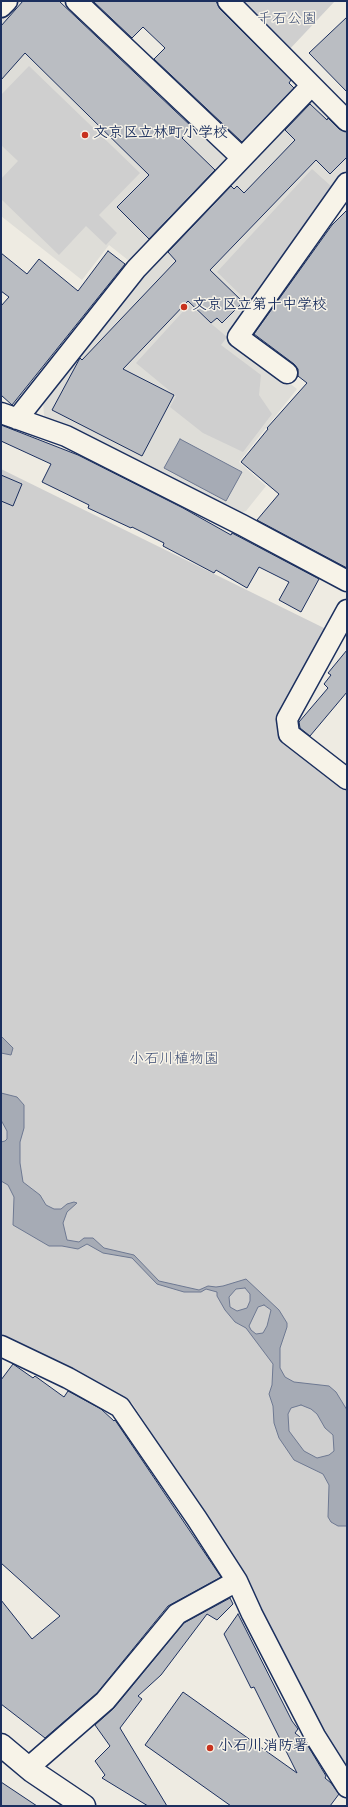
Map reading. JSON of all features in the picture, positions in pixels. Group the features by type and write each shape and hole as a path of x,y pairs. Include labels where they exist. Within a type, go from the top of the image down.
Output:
{"main road":[{"path":"1,1745 28,1768 84,1806"}],"street":[{"path":"1,7 7,1"},
{"path":"76,1 242,158"},
{"path":"228,1 347,121"},
{"path":"311,86 136,269 9,416 66,436 242,525 347,581"},
{"path":"287,373 238,337 347,183"},
{"path":"347,610 287,719 289,734 347,779"},
{"path":"1,1346 68,1378 120,1407 197,1519 236,1581 315,1736 347,1787"},
{"path":"28,1768 105,1701 177,1614 236,1581"}],"shaded area":[{"name":"文京区立林町小学校","path":"19,1 150,126 179,144 195,127 229,158 133,264 109,245 82,280 1,216 1,21"},
{"name":"文京区立第十中学校","path":"306,100 315,101 347,135 347,178 232,338 297,389 239,462 266,486 246,511 237,514 44,416 43,401 137,276"},
{"path":"180,439 242,472 226,501 164,468"},
{"path":"1,1036 13,1048 11,1055 1,1053"},
{"path":"1,1093 17,1097 24,1105 24,1128 20,1142 20,1163 23,1182 40,1195 46,1205 54,1209 61,1209 67,1204 74,1202 77,1203 67,1212 63,1223 67,1240 79,1242 84,1238 93,1238 104,1248 134,1255 159,1281 199,1290 208,1286 223,1286 246,1279 279,1310 287,1323 280,1348 280,1368 285,1377 294,1382 329,1386 336,1392 347,1410 347,1526 338,1526 331,1522 328,1517 329,1485 323,1474 294,1460 279,1438 274,1423 273,1406 269,1394 272,1385 273,1364 246,1328 235,1322 225,1310 217,1296 217,1292 206,1289 201,1292 184,1292 157,1284 132,1258 103,1253 87,1244 78,1249 62,1246 49,1246 13,1225 14,1197 8,1185 1,1181 1,1142 7,1139 7,1131 1,1120","holes":["245,1288 250,1294 250,1301 247,1308 237,1311 230,1307 229,1297 236,1289","264,1305 271,1310 267,1326 263,1333 256,1334 249,1326 258,1307","301,1405 311,1409 317,1414 325,1428 333,1435 334,1451 329,1455 317,1458 304,1451 289,1431 288,1414 291,1408"]}],"green space":[{"name":"千石公園","path":"246,1 335,1 288,51 242,5"},
{"path":"29,66 140,173 99,215 117,233 106,245 86,226 59,255 1,199 1,179 18,161 1,145 1,95"},
{"path":"312,169 332,187 248,302 217,272"},
{"path":"189,305 227,337 221,345 261,375 259,395 272,414 243,452 203,433 170,407 176,396 136,363"},
{"name":"小石川植物園","path":"1,469 326,629 281,714 347,786 347,1769 314,1719 242,1572 132,1403 72,1370 1,1337"}],"building":[{"path":"23,1 59,1 192,127 182,138 215,170 149,239 117,207 149,175 25,53 1,80 1,26"},
{"path":"93,1 216,1 220,9 291,80 289,83 294,88 242,142 154,59 165,48 143,27 132,38"},
{"path":"347,17 347,92 309,53"},
{"path":"310,104 327,120 328,118 339,129 347,132 347,157 330,174 316,160 210,270 243,302 222,323 217,318 211,323 188,301 123,369 174,395 142,456 52,410 80,358 82,360 176,261 168,252 231,186 234,189 237,186 244,193 295,140 285,130"},
{"path":"347,210 347,568 257,520 279,494 241,462 268,429 267,428 307,383 298,376 298,369 294,364 254,334 332,225"},
{"path":"108,251 125,264 12,405 1,395 1,306 9,297 1,291 1,253 27,274 39,259 78,291"},
{"path":"1,425 78,455 319,579 301,612 279,600 289,582 259,567 247,588 216,570 214,573 163,546 164,543 88,508 89,505 42,482 51,464 1,441"},
{"path":"1,475 22,484 13,506 1,501"},
{"path":"347,650 347,692 310,736 300,728 299,722 328,688 324,684 331,675 328,673"},
{"path":"13,1364 33,1378 35,1376 64,1397 68,1391 101,1409 114,1421 115,1420 221,1577 168,1606 97,1693 45,1738 1,1704 1,1600 32,1639 60,1616 1,1563 1,1380"},
{"path":"230,1598 233,1604 217,1620 207,1614 161,1675 138,1696 142,1699 120,1728 167,1806 148,1806 102,1778 105,1775 95,1761 110,1746 95,1725 114,1708 184,1623"},
{"path":"238,1614 292,1721 298,1729 295,1733 305,1741 326,1776 325,1778 331,1783 339,1794 330,1806 231,1806 145,1745 183,1692 297,1773 254,1687 251,1688 224,1634"},
{"path":"1,1782 37,1806 1,1806"}],"place":[{"name":"文京区立林町小学校","path":"85,135"},
{"name":"文京区立第十中学校","path":"184,307"},
{"name":"小石川消防署","path":"210,1748"}]}
